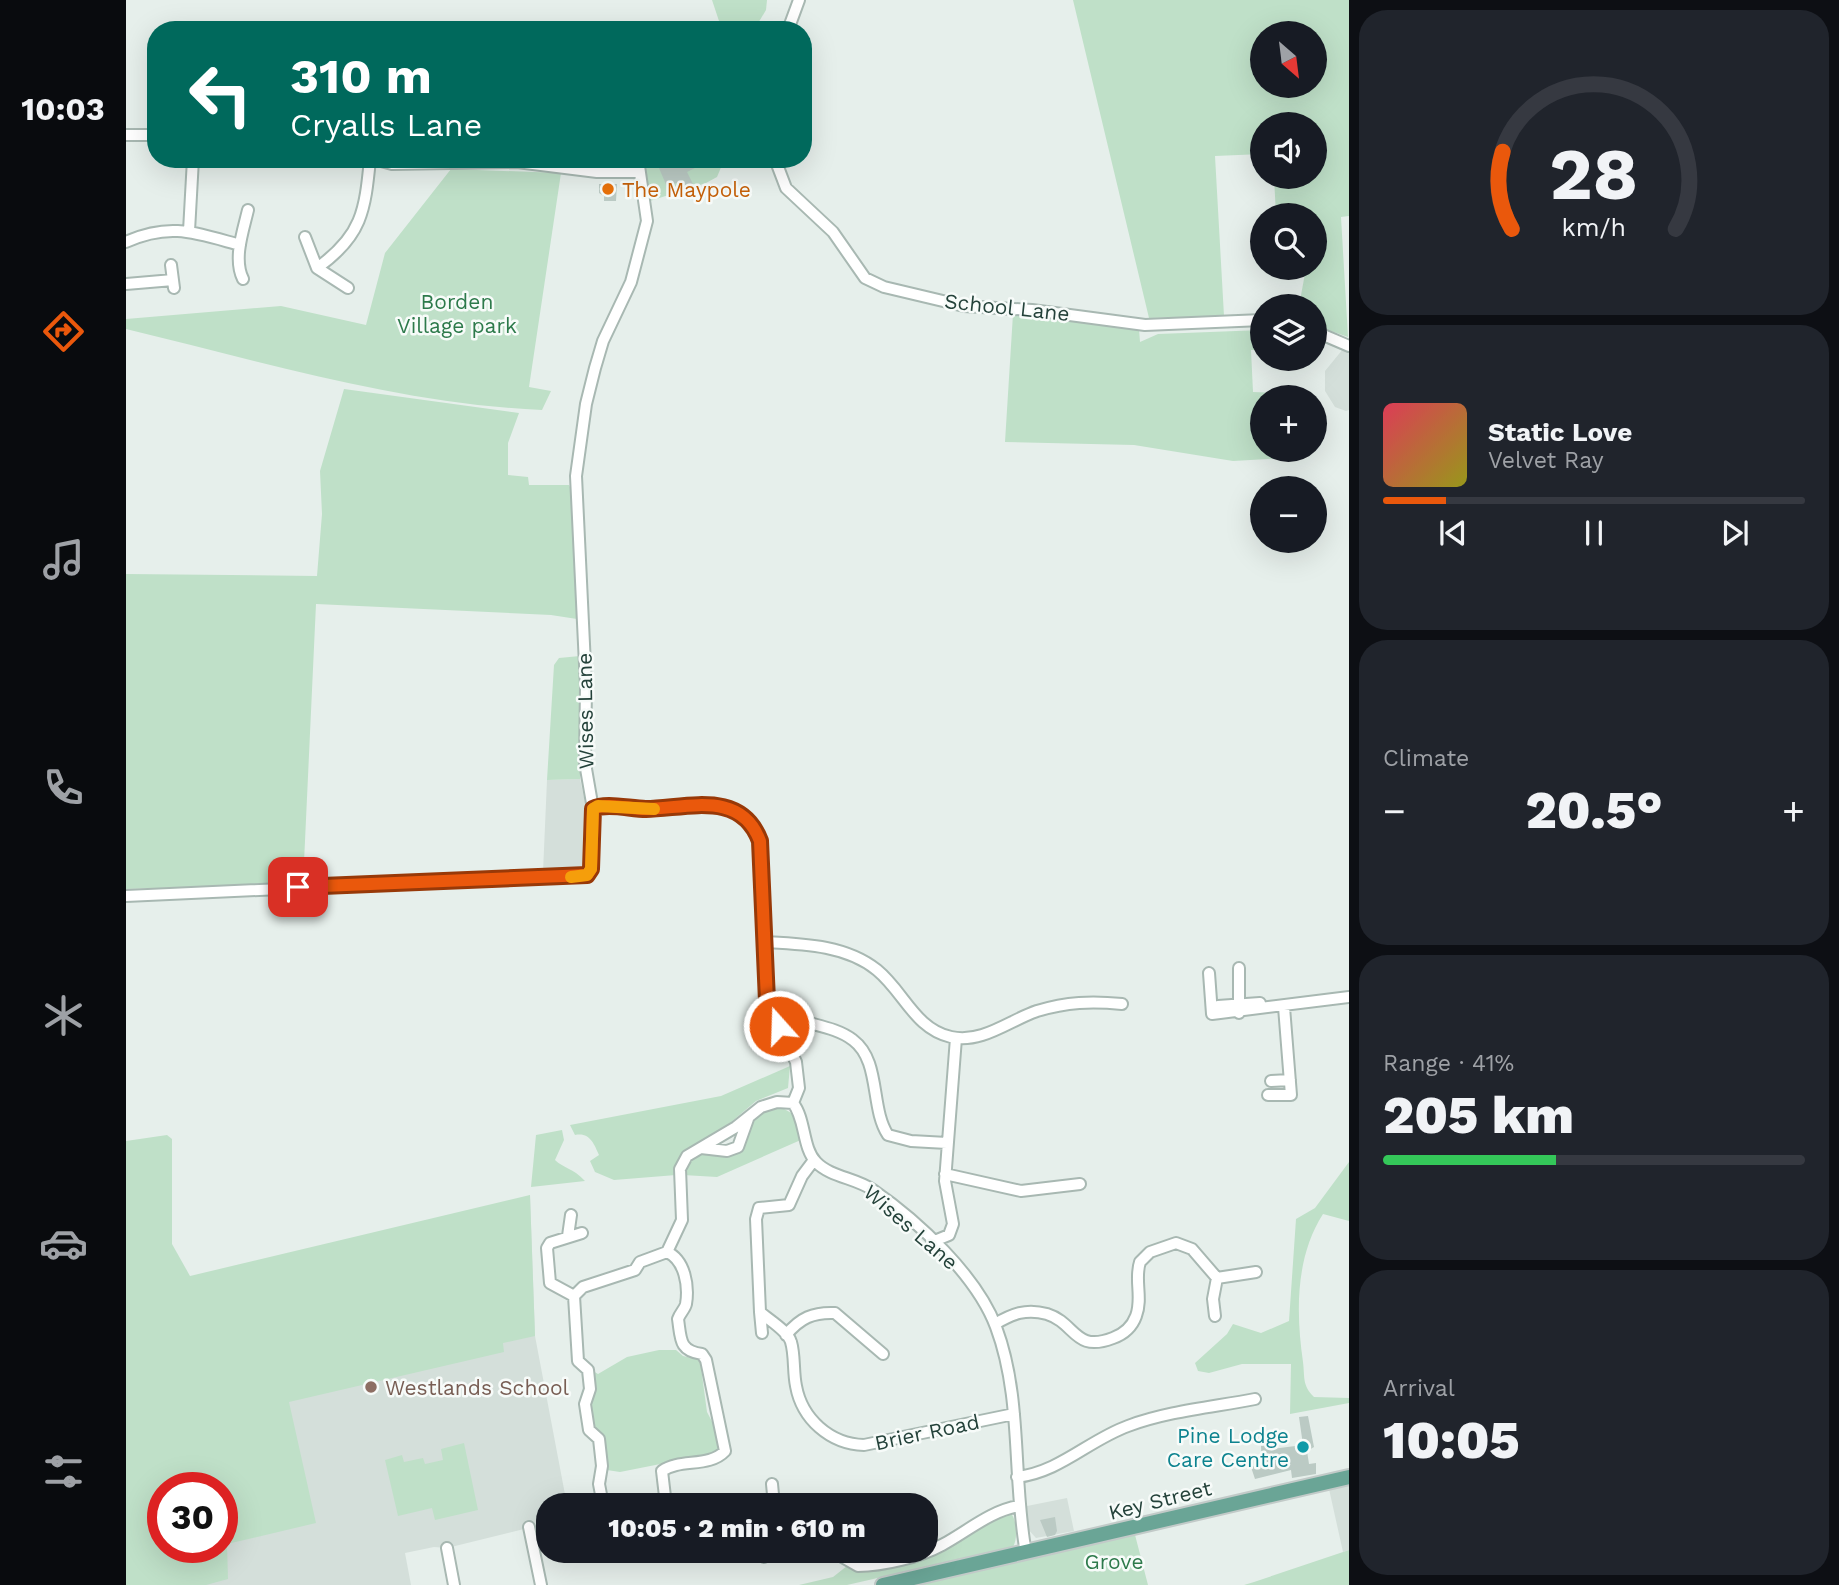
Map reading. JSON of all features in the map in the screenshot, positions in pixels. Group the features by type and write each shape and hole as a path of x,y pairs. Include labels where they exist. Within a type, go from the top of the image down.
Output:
{"main road":[{"name":"Key Street","path":"883,1585 1349,1477"}],"street":[{"path":"792,21 799,0"},
{"path":"126,135 147,135"},
{"path":"190,231 193,168"},
{"path":"317,268 346,244 358,225 365,209 371,168"},
{"path":"565,168 597,172 639,172"},
{"name":"Wises Lane","path":"126,896 587,875 591,869 593,809 585,763 586,687 576,476 586,404 595,368 641,250 647,221 639,168"},
{"name":"School Lane","path":"778,168 786,188 833,232 865,278 884,287 964,306 1032,310 1144,325 1250,321"},
{"path":"619,172 641,186"},
{"path":"237,276 247,210"},
{"path":"126,242 158,230 190,231 240,245"},
{"path":"304,237 317,268 348,288"},
{"path":"126,284 174,284 172,265"},
{"path":"1327,337 1349,346"},
{"path":"593,809 598,806 648,809 708,805 739,812 754,825 760,841 767,1001 792,1054 799,1088 793,1103"},
{"path":"764,942 829,948 866,963 891,984 923,1024 934,1032 956,1038 972,1038 1036,1012 1081,1000 1122,1004"},
{"path":"1238,968 1240,1009"},
{"path":"1209,973 1215,1010 1284,1007 1349,997"},
{"path":"1240,1009 1260,1003"},
{"path":"1268,1095 1291,1095 1284,1007"},
{"path":"792,1054 802,1021 853,1040 868,1062 882,1123 888,1135 911,1141 947,1143"},
{"path":"932,1242 952,1231 945,1174 956,1038"},
{"path":"1270,1081 1290,1080"},
{"path":"601,1493 599,1484 602,1466 598,1439 589,1430 585,1404 590,1389 588,1370 578,1361 574,1296 583,1287 635,1270 640,1262 667,1252 682,1220 680,1169 687,1156 771,1103 793,1103"},
{"path":"762,1332 759,1208 789,1205 802,1175 814,1160 800,1112 793,1103"},
{"path":"699,1148 727,1151 738,1147 749,1116"},
{"name":"Wises Lane","path":"814,1160 826,1169 873,1189 932,1242 967,1275 995,1324 1010,1372 1019,1506 1026,1553"},
{"path":"945,1174 1021,1191 1044,1191 1080,1184"},
{"path":"568,1236 571,1215"},
{"path":"574,1296 554,1288 549,1276 550,1243 582,1233"},
{"path":"995,1324 1015,1313 1031,1312 1059,1320 1074,1335 1088,1342 1114,1338 1130,1327 1139,1308 1140,1262 1150,1252 1176,1243 1192,1250 1217,1278"},
{"path":"665,1493 662,1471 670,1466 717,1459 725,1451 706,1360 702,1354 687,1352 682,1346 678,1319 686,1305 684,1271 680,1262 667,1252"},
{"path":"1217,1278 1256,1272"},
{"path":"1215,1316 1213,1299 1217,1278"},
{"path":"760,1312 786,1335 799,1320 817,1314 835,1313 883,1354"},
{"name":"Brier Road","path":"786,1335 791,1341 799,1397 807,1415 824,1433 849,1443 874,1444 1014,1413"},
{"path":"1017,1477 1041,1474 1113,1432 1134,1424 1255,1399"},
{"path":"772,1484 773,1493"},
{"path":"938,1547 997,1511 1019,1506"},
{"path":"529,1527 541,1585"},
{"path":"447,1548 454,1585"},
{"path":"853,1563 858,1566 872,1563"}],"shaded area":[{"path":"1343,349 1349,352 1349,410 1335,407 1327,394 1327,369"},
{"path":"580,779 588,816 589,864 583,870 543,872 547,780"},
{"name":"Westlands School","path":"530,1195 535,1336 565,1493 536,1493 536,1526 447,1548 434,1547 405,1553 411,1585 126,1585 126,1443"},
{"path":"1349,1485 1349,1550 1343,1552 1329,1489"},
{"path":"1067,1498 1074,1531 1036,1538 1026,1527 1027,1506"}],"green space":[{"path":"712,0 767,0 766,10 759,21 719,21"},
{"path":"1073,0 1349,0 1349,216 1341,217 1348,337 1327,330 1327,294 1301,294 1304,280 1327,280 1327,203 1275,203 1275,189 1327,189 1327,112 1250,112 1250,155 1215,156 1224,316 1149,318"},
{"path":"643,168 721,168 717,177 706,183 650,201"},
{"name":"Borden Village park","path":"451,169 561,173 529,387 551,391 542,410 437,399 332,380 126,329 126,319 281,306 366,325 385,253"},
{"path":"1013,314 1132,326 1139,329 1140,342 1158,334 1250,330 1253,385 1250,385 1250,460 1233,461 1134,445 1005,442"},
{"path":"344,389 519,413 508,443 508,475 528,477 529,485 569,485 571,489 577,619 551,615 316,604 303,884 126,889 126,574 317,576 322,514 320,471"},
{"path":"580,656 580,779 547,780 554,665 559,658"},
{"path":"790,1066 788,1088 756,1101 723,1129 693,1147 676,1175 614,1180 595,1172 590,1161 599,1155 595,1147 588,1137 575,1135 570,1125 721,1096"},
{"path":"779,1106 793,1114 803,1139 717,1177 683,1175 692,1153 728,1153 754,1115"},
{"path":"562,1130 564,1140 555,1160 585,1181 531,1187 536,1135"},
{"path":"167,1135 172,1139 172,1244 190,1276 530,1195 535,1336 503,1343 504,1352 289,1402 316,1523 238,1541 238,1472 147,1472 147,1563 228,1563 228,1579 206,1585 126,1585 126,1141"},
{"path":"1349,1162 1349,1221 1323,1214 1314,1231 1303,1267 1299,1324 1308,1389 1314,1397 1349,1398 1349,1403 1290,1414 1291,1364 1242,1364 1209,1373 1198,1371 1195,1363 1227,1334 1233,1324 1261,1333 1289,1321 1296,1219 1315,1208"},
{"path":"659,1350 676,1350 683,1356 700,1360 707,1412 718,1433 719,1449 716,1453 620,1472 607,1470 603,1438 595,1430 591,1402 595,1394 593,1371 598,1374 627,1357"},
{"path":"464,1443 478,1510 435,1520 432,1508 398,1516 385,1460 402,1455 404,1462 423,1458 425,1464 443,1460 441,1449"},
{"path":"1010,1512 1014,1519 1016,1539 1013,1547 847,1585 799,1585 833,1577 847,1566 852,1568 882,1563 938,1563 938,1548 1000,1514"},
{"name":"Grove","path":"1134,1531 1148,1585 903,1585"},
{"path":"1349,1550 1349,1585 1244,1585 1254,1582"}],"building":[{"path":"659,168 695,168 687,172 693,184 686,187 683,180 667,187"},
{"name":"The Maypole","path":"599,184 617,184 616,201 604,201 604,196 599,193"},
{"name":"Pine Lodge Care Centre","path":"1308,1416 1314,1447 1307,1451 1309,1464 1316,1463 1316,1474 1292,1478 1291,1470 1255,1479 1251,1467 1262,1464 1261,1446 1271,1444 1272,1449 1303,1445 1299,1417"},
{"path":"1055,1517 1057,1531 1055,1535 1047,1537 1040,1520"}],"slow traffic":[{"path":"571,877 587,875 591,869 593,809 598,806 654,809"}],"place":[{"name":"The Maypole","path":"608,189"},
{"name":"Westlands School","path":"371,1387"},
{"name":"Pine Lodge Care Centre","path":"1303,1447"}],"route":[{"path":"298,887 577,877 587,875 591,869 593,809 598,806 648,809 708,805 739,812 754,825 760,841 767,1001 779,1026"}]}
